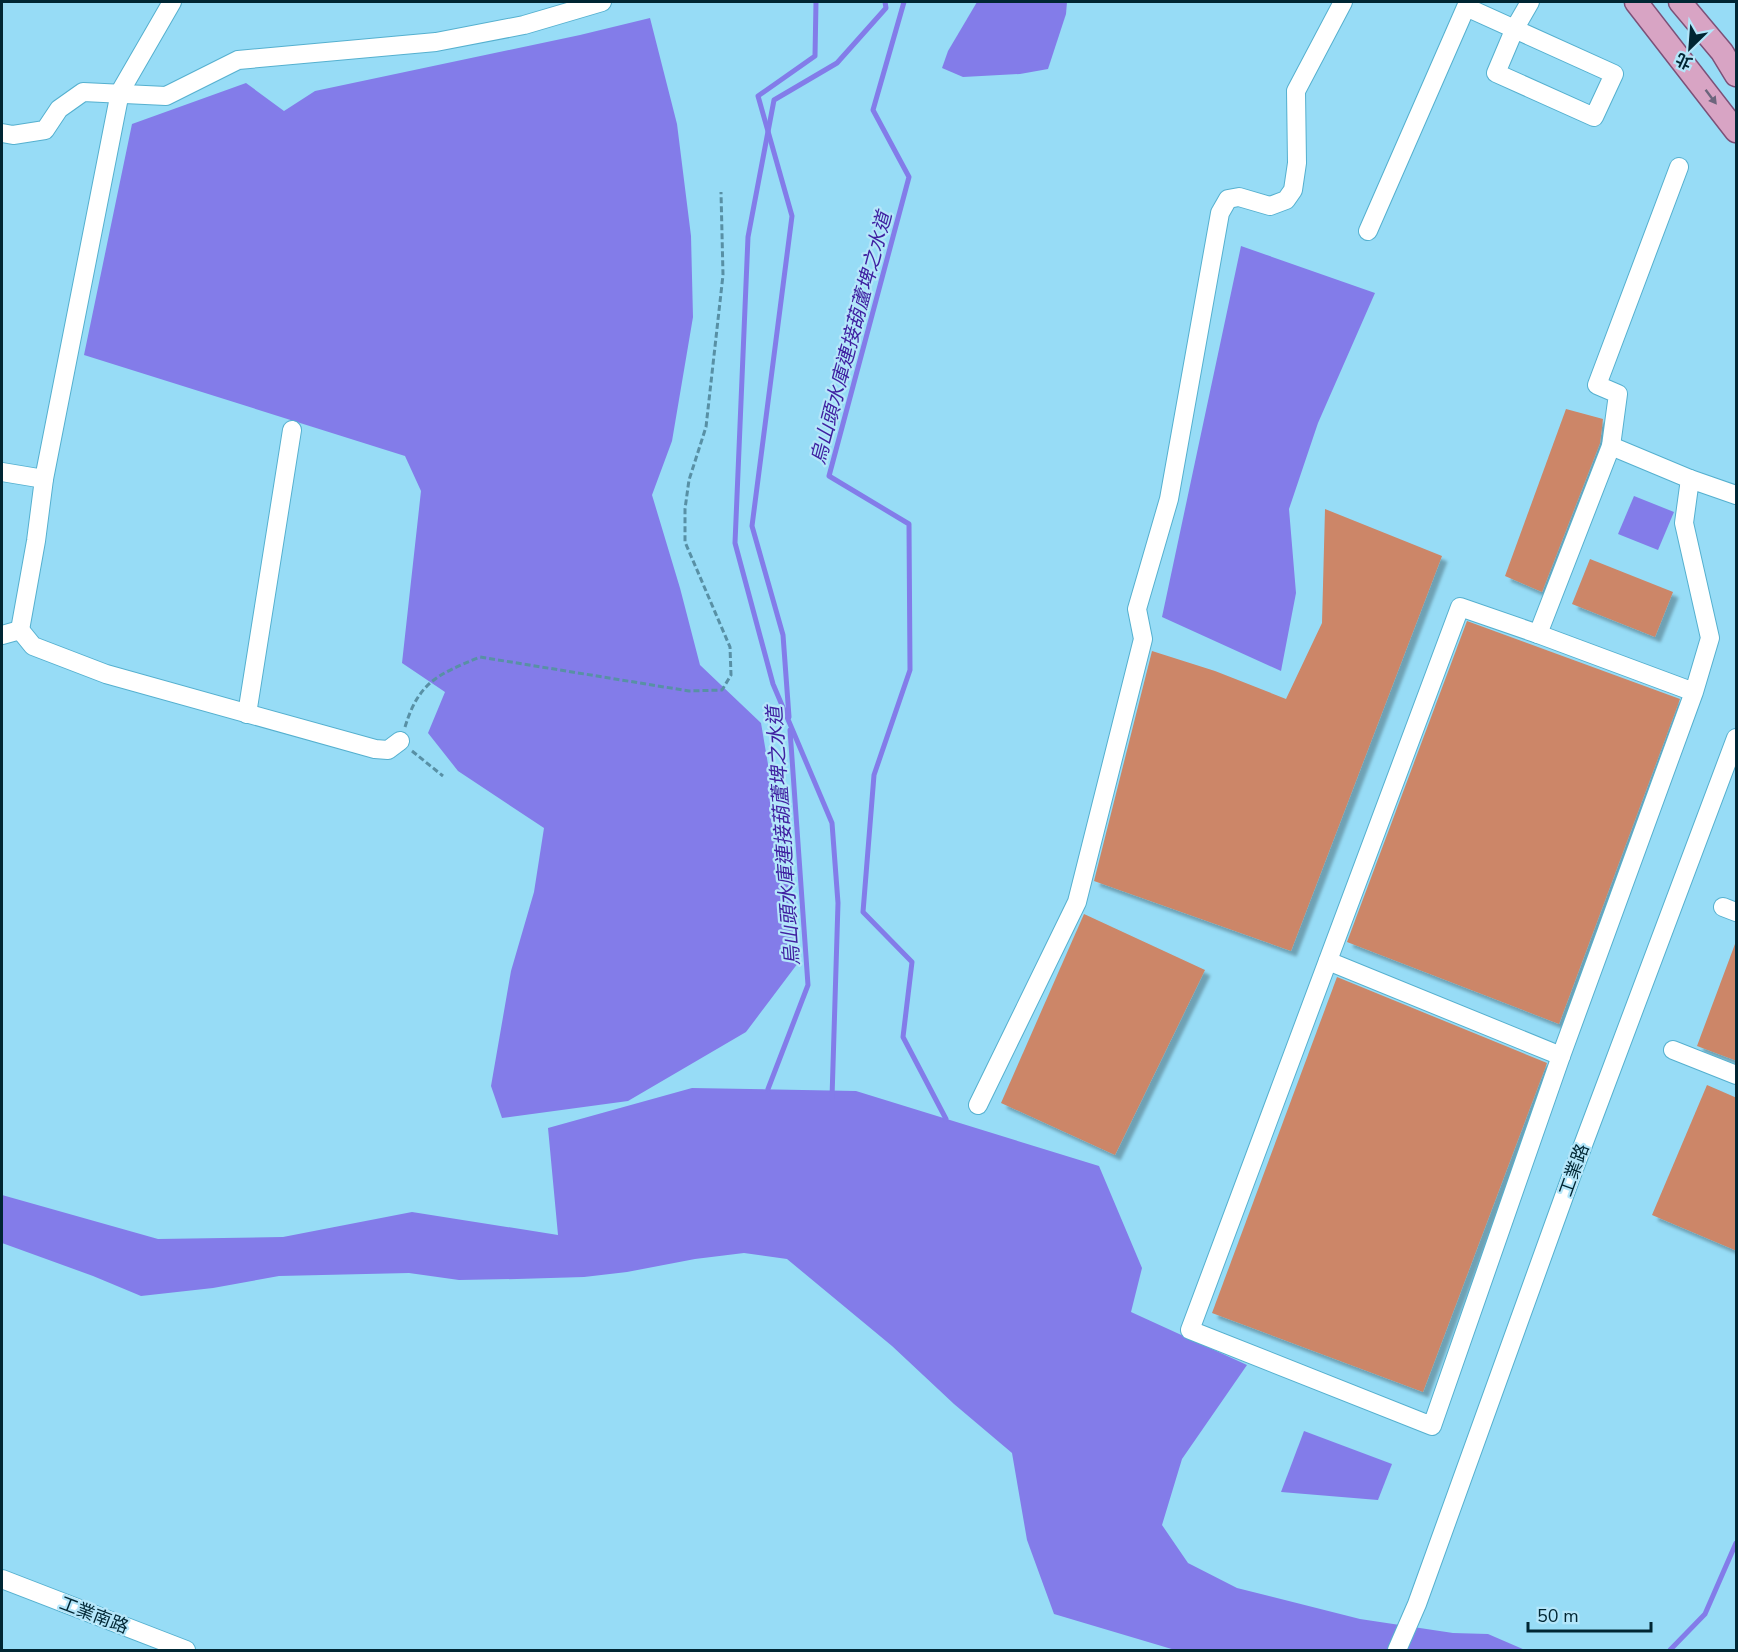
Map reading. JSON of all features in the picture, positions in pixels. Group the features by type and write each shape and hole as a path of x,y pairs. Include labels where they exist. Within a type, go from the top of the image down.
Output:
{"main road":[{"path":"1636,2 1737,131"},
{"path":"1680,2 1722,52 1737,75"}],"street":[{"path":"172,2 120,92 44,479 36,541 20,630 33,646 106,674 375,749 388,750 400,741"},
{"path":"2,133 12,135 45,130 59,109 83,92 166,96 238,60 436,42 524,25 602,2"},
{"path":"978,1105 1077,902 1143,639 1137,609 1169,499 1220,213 1228,199 1239,197 1270,206 1286,200 1293,190 1297,163 1296,91 1343,2"},
{"path":"1368,231 1466,7 1515,28 1614,74 1594,117 1496,73 1515,28 1530,2"},
{"path":"1538,634 1611,446 1618,394 1597,385 1679,167"},
{"path":"247,714 292,430"},
{"path":"1611,446 1737,495"},
{"path":"2,472 44,479"},
{"path":"1690,478 1684,523 1710,638 1694,692 1561,1056 1432,1426 1190,1330 1460,607 1694,692"},
{"path":"2,635 20,630"},
{"name":"工業路","path":"1397,1650 1417,1604 1571,1177 1737,738"},
{"path":"1328,961 1561,1056"},
{"path":"1673,1050 1737,1075"},
{"name":"工業南路","path":"2,1580 161,1646 186,1650"}],"path":[{"path":"444,776 400,741 409,713 421,690 448,670 480,657 689,691 722,690 731,675 730,647 685,542 685,509 689,480 706,427 723,275 721,192"}],"shaded area":[{"path":"977,2 1067,2 1066,14 1048,69 1020,74 963,77 942,68 948,51"},
{"path":"650,18 677,124 691,236 693,317 672,441 652,495 700,665 761,723 801,959 746,1032 628,1101 502,1118 491,1086 511,971 534,892 544,828 458,771 428,733 445,692 402,663 421,491 405,456 84,355 132,124 246,83 284,111 315,91"},
{"path":"1241,246 1375,293 1318,423 1289,509 1296,593 1281,671 1162,617"},
{"path":"1634,496 1674,512 1658,550 1618,534"},
{"path":"692,1088 856,1091 1099,1166 1142,1268 1131,1312 1247,1365 1182,1459 1162,1525 1188,1563 1237,1588 1360,1619 1453,1633 1488,1634 1525,1650 1175,1650 1054,1614 1027,1540 1012,1453 954,1404 892,1346 787,1259 744,1253 584,1277 459,1280 409,1273 279,1276 213,1288 141,1296 2,1243 2,1195 158,1239 283,1237 412,1212 558,1235 548,1128"},
{"path":"1304,1431 1392,1464 1378,1500 1281,1492"}],"building":[{"path":"1566,409 1603,419 1600,443 1542,592 1505,576"},
{"path":"1325,509 1442,556 1291,951 1094,881 1152,651 1215,671 1286,699 1322,623"},
{"path":"1590,559 1673,592 1655,637 1572,604"},
{"path":"1467,621 1680,699 1559,1024 1347,942"},
{"path":"1084,914 1205,970 1115,1155 1001,1103"},
{"path":"1735,944 1737,944 1737,1061 1697,1046"},
{"path":"1337,977 1547,1063 1423,1392 1212,1313"},
{"path":"1707,1085 1737,1098 1737,1251 1652,1215"}],"waterway":[{"name":"烏山頭水庫連接葫蘆埤之水道","path":"789,717 783,635 752,526 792,216 758,96 815,56 816,2"},
{"path":"832,1098 838,903 832,823 773,684 735,543 748,237 774,100 837,63 886,8 885,2"},
{"name":"烏山頭水庫連接葫蘆埤之水道","path":"904,2 873,110 909,177 829,476 909,524 910,670 874,775 863,912 912,962 903,1037 946,1119"},
{"name":"烏山頭水庫連接葫蘆埤之水道","path":"768,1089 808,985 790,730"},
{"path":"1670,1650 1705,1614 1736,1543"}]}
